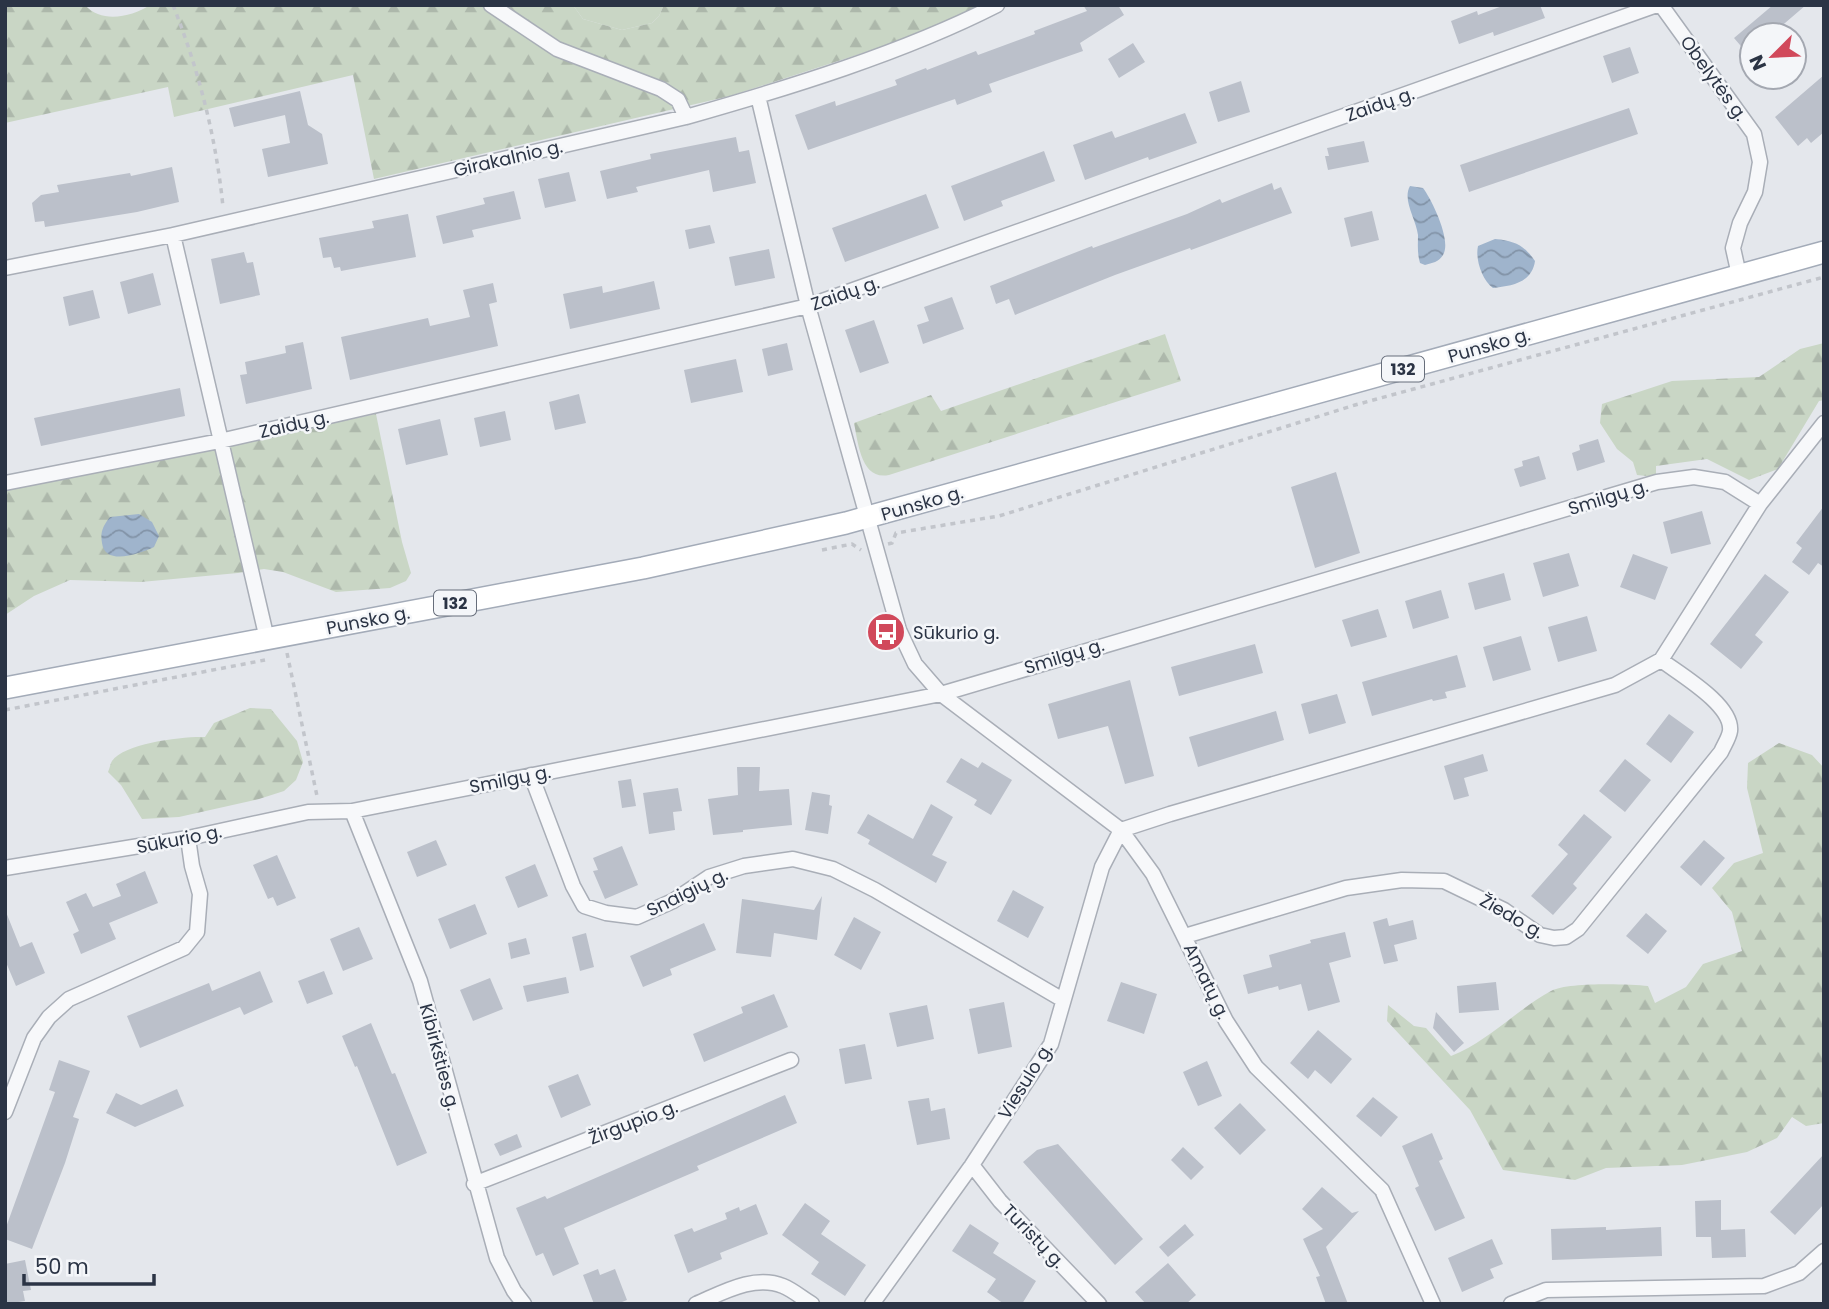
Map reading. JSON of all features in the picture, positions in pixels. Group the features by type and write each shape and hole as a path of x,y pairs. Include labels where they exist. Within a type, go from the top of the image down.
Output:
{"main road":[{"name":"Punsko g.","path":"5,688 643,568 869,517 1824,252"}],"street":[{"path":"491,5 557,49 661,89 678,100 686,117"},
{"name":"Girakalnio g.","path":"5,268 173,235 686,117 758,96 898,47 997,5"},
{"name":"Obelytės g.","path":"1659,5 1754,134 1760,162 1755,192 1740,223 1733,248 1739,275"},
{"name":"Zaidų g.","path":"5,483 220,440 808,306 1659,5"},
{"name":"Amatų g.","path":"758,96 808,306 900,631 915,664 941,694 1121,830 1153,874 1226,1021 1256,1067 1382,1190 1433,1304"},
{"path":"173,235 220,440 276,637"},
{"path":"1121,830 1615,685 1661,660 1760,503 1824,423"},
{"name":"Smilgų g.","path":"352,811 941,694 1657,482 1694,477 1725,482 1760,503"},
{"name":"Žiedo g.","path":"1185,936 1346,888 1402,880 1444,881 1504,910 1541,935 1555,939 1566,937 1578,929 1721,752 1730,733 1723,708 1661,660"},
{"name":"Snaigių g.","path":"531,775 573,886 584,905 606,913 637,917 673,901 709,877 744,866 793,859 833,869 875,890 1063,1000"},
{"name":"Sūkurio g.","path":"5,868 188,838 308,812 352,811"},
{"name":"Kibirkšties g.","path":"352,811 420,981 496,1258 524,1304"},
{"name":"Viesulo g.","path":"872,1304 972,1165 1051,1044 1102,867 1121,830"},
{"path":"5,1112 34,1038 49,1017 69,999 184,948 197,932 201,894 191,866 188,838"},
{"name":"Žirgupio g.","path":"474,1184 791,1060"},
{"name":"Turistų g.","path":"972,1165 1000,1201 1099,1304"},
{"path":"1511,1304 1546,1290 1764,1286 1799,1272 1824,1251"},
{"path":"696,1304 740,1285 763,1282 783,1286 812,1304"}],"path":[{"path":"173,5 192,52 218,158 225,223"},
{"path":"276,637 287,656 320,812"}],"green space":[{"path":"5,5 85,5 100,15 117,17 150,5 573,5 583,19 622,30 652,23 664,5 982,5 909,38 730,96 374,179 353,75 174,117 168,87 5,123"},
{"path":"573,5 664,5 652,23 622,30 583,19"},
{"path":"1165,334 1181,381 889,475 872,472 862,458 854,423 931,395 941,411"},
{"path":"1824,343 1824,400 1819,401 1778,469 1749,480 1707,459 1656,466 1656,477 1637,475 1633,462 1617,449 1600,423 1602,404 1672,381 1759,377 1800,349"},
{"path":"376,414 402,542 411,573 406,581 390,588 336,592 283,572 264,569 141,582 70,580 34,596 5,615 5,491"},
{"path":"250,708 271,709 297,741 303,762 296,780 284,791 179,817 142,819 121,785 108,772 112,761 129,750 170,739 205,737 214,723"},
{"path":"1779,743 1812,755 1824,768 1824,1123 1806,1126 1792,1117 1777,1138 1747,1152 1682,1165 1606,1168 1575,1180 1503,1170 1470,1110 1387,1021 1388,1005 1414,1026 1426,1028 1451,1056 1478,1042 1526,1007 1559,988 1613,984 1648,986 1655,1003 1686,987 1703,964 1742,951 1732,912 1712,888 1734,863 1763,853 1747,788 1748,763"}],"water":[{"path":"1410,186 1423,188 1427,194 1440,221 1445,240 1443,255 1435,262 1425,265 1420,263 1417,229 1408,203"},
{"path":"1495,239 1518,245 1535,261 1525,279 1493,288 1486,280 1479,263 1478,246"},
{"path":"139,514 152,522 159,536 154,547 124,556 110,555 101,539 110,517"}],"building":[{"path":"1083,5 1118,5 1124,15 1080,43 1083,51 989,84 992,92 957,105 955,99 808,150 795,115 835,101 836,106 897,85 895,80 926,68 927,70 976,51 978,55 1035,34 1034,31 1087,11"},
{"path":"1505,5 1540,5 1545,18 1494,36 1493,32 1459,44 1451,21 1477,11 1478,15"},
{"path":"1773,5 1806,5 1787,21 1754,21"},
{"path":"1133,43 1145,62 1119,78 1108,59"},
{"path":"1630,47 1639,73 1612,83 1603,56"},
{"path":"1824,75 1824,132 1811,143 1807,138 1798,146 1775,117"},
{"path":"1241,81 1250,112 1218,122 1209,92"},
{"path":"300,91 308,125 322,134 328,164 268,177 262,149 290,143 285,115 234,127 229,108"},
{"path":"1629,108 1638,134 1469,192 1460,165"},
{"path":"1185,113 1197,143 1085,180 1073,145 1112,131 1115,138"},
{"path":"736,137 739,152 749,150 756,183 713,192 709,170 636,187 638,192 607,199 600,171 651,159 650,154"},
{"path":"1364,141 1369,162 1328,170 1325,156 1329,156 1327,148"},
{"path":"1044,151 1055,181 1001,201 1003,206 964,221 951,186"},
{"path":"172,167 179,202 137,212 45,227 44,221 35,222 32,203 41,195 59,192 57,185 130,173 131,176"},
{"path":"569,172 576,201 545,208 538,179"},
{"path":"1272,183 1274,190 1281,187 1292,213 1115,275 1015,315 1009,299 996,304 990,286 1092,246 1093,248 1187,214 1220,199 1222,203"},
{"path":"514,191 521,219 472,230 474,237 443,244 436,216 485,204 483,198"},
{"path":"926,194 939,228 845,262 832,228"},
{"path":"1372,211 1379,240 1351,247 1344,218"},
{"path":"408,214 416,257 341,271 340,267 334,268 331,257 323,258 319,238 374,228 372,221"},
{"path":"710,225 715,243 689,249 685,230"},
{"path":"769,249 775,278 735,286 729,257"},
{"path":"244,252 247,263 253,262 260,295 220,304 211,259"},
{"path":"153,273 161,305 128,314 120,282"},
{"path":"654,281 660,309 570,329 563,294 602,286 603,293"},
{"path":"493,283 497,302 489,304 498,346 350,380 341,337 428,318 430,326 470,317 463,290"},
{"path":"93,290 100,318 69,326 63,297"},
{"path":"952,297 964,329 923,344 917,325 929,321 924,307"},
{"path":"874,320 889,363 860,373 845,330"},
{"path":"303,342 312,389 246,404 240,375 247,374 245,362 286,353 285,346"},
{"path":"787,343 793,370 768,376 762,349"},
{"path":"736,359 743,392 691,403 684,370"},
{"path":"180,388 185,416 41,446 34,418"},
{"path":"579,394 586,423 555,430 549,402"},
{"path":"505,411 511,440 480,447 474,418"},
{"path":"440,419 448,455 406,465 398,429"},
{"path":"1598,439 1605,462 1577,471 1572,453 1580,450 1579,445"},
{"path":"1539,456 1546,479 1520,487 1514,469 1523,466 1522,461"},
{"path":"1336,472 1360,553 1315,568 1291,487"},
{"path":"1824,506 1824,567 1818,563 1809,575 1792,562 1802,548 1796,543"},
{"path":"1702,511 1711,544 1671,554 1663,522"},
{"path":"1569,553 1579,586 1543,597 1533,563"},
{"path":"1633,554 1668,567 1655,600 1620,587"},
{"path":"1504,573 1511,600 1475,610 1468,583"},
{"path":"1765,574 1789,592 1755,635 1763,642 1741,669 1710,644"},
{"path":"1441,590 1449,618 1413,629 1405,601"},
{"path":"1378,609 1387,637 1351,647 1342,620"},
{"path":"1587,616 1597,651 1558,662 1548,627"},
{"path":"1521,636 1531,670 1493,681 1483,647"},
{"path":"1255,644 1263,673 1179,696 1171,667"},
{"path":"1457,655 1466,687 1445,692 1447,698 1432,699 1372,716 1362,682"},
{"path":"1130,680 1154,776 1125,784 1108,726 1058,739 1048,704"},
{"path":"1337,694 1346,723 1309,734 1301,704"},
{"path":"1276,711 1284,740 1198,767 1189,737"},
{"path":"1669,714 1694,732 1671,763 1646,744"},
{"path":"1483,754 1488,771 1464,778 1469,796 1454,800 1444,766"},
{"path":"961,758 978,768 982,762 1012,780 991,815 974,805 977,800 946,782"},
{"path":"1625,759 1651,780 1625,812 1599,791"},
{"path":"737,767 760,767 759,791 789,789 792,825 713,835 708,799 738,795"},
{"path":"631,779 636,806 622,808 618,781"},
{"path":"678,788 682,811 673,812 675,830 649,834 643,793"},
{"path":"812,792 830,795 829,805 832,806 828,834 805,830"},
{"path":"931,804 953,817 932,855 947,862 936,883 868,844 870,840 857,833 868,814 913,839"},
{"path":"1584,814 1612,837 1573,884 1577,888 1553,915 1531,896 1568,854 1558,845"},
{"path":"436,840 447,865 417,877 407,852"},
{"path":"1704,840 1725,858 1701,886 1680,867"},
{"path":"622,846 638,885 605,899 593,871 598,870 593,858"},
{"path":"277,855 296,898 277,906 273,897 268,899 253,865"},
{"path":"535,864 548,896 518,908 505,877"},
{"path":"145,871 158,903 109,923 116,939 81,954 73,934 79,931 66,902 86,893 93,907 121,896 116,884"},
{"path":"1013,890 1044,907 1028,938 997,921"},
{"path":"822,896 817,940 774,933 771,957 736,953 742,899 814,910"},
{"path":"475,904 487,934 450,949 438,919"},
{"path":"6,912 20,947 32,942 45,973 16,986 5,960"},
{"path":"1646,913 1667,931 1648,954 1626,936"},
{"path":"854,917 881,932 861,970 834,955"},
{"path":"1387,918 1389,926 1413,920 1417,939 1394,945 1398,961 1384,964 1373,922"},
{"path":"704,923 716,950 670,969 672,975 643,987 630,956"},
{"path":"359,927 373,959 343,971 330,939"},
{"path":"1345,932 1351,957 1329,963 1340,1002 1308,1011 1301,984 1279,990 1278,986 1248,994 1243,975 1272,967 1269,955 1311,943 1310,940"},
{"path":"586,933 594,967 580,971 572,937"},
{"path":"526,938 530,954 511,959 508,943"},
{"path":"260,971 273,1002 244,1015 240,1007 140,1048 127,1016 209,983 212,991"},
{"path":"324,971 333,994 307,1004 298,981"},
{"path":"566,977 569,993 527,1002 523,986"},
{"path":"490,978 503,1009 473,1021 460,990"},
{"path":"1121,982 1157,994 1144,1034 1107,1021"},
{"path":"1496,982 1499,1010 1459,1013 1457,986"},
{"path":"774,994 788,1027 704,1062 693,1034 743,1013 741,1007"},
{"path":"1004,1002 1012,1047 978,1054 969,1009"},
{"path":"927,1005 934,1039 897,1047 889,1013"},
{"path":"1436,1012 1464,1043 1454,1052 1433,1028"},
{"path":"371,1023 392,1074 395,1073 427,1153 397,1166 357,1066 355,1067 342,1036"},
{"path":"1318,1030 1352,1059 1331,1084 1315,1070 1308,1079 1290,1063"},
{"path":"865,1044 872,1079 845,1084 839,1049"},
{"path":"59,1060 90,1071 73,1117 79,1119 65,1163 32,1249 5,1239 5,1230 55,1092 49,1090"},
{"path":"1207,1061 1222,1096 1198,1106 1183,1072"},
{"path":"578,1074 591,1105 561,1118 548,1086"},
{"path":"177,1089 184,1106 135,1127 106,1113 116,1093 141,1105"},
{"path":"785,1095 797,1123 697,1166 699,1170 564,1228 579,1264 553,1276 543,1253 536,1256 516,1208 545,1196 547,1199"},
{"path":"1373,1097 1398,1117 1381,1137 1356,1116"},
{"path":"929,1098 931,1111 945,1108 950,1139 917,1145 908,1101"},
{"path":"1240,1103 1266,1130 1240,1155 1214,1128"},
{"path":"1432,1133 1443,1159 1439,1161 1465,1218 1435,1231 1415,1188 1419,1186 1402,1146"},
{"path":"517,1134 522,1147 500,1156 494,1144"},
{"path":"1058,1144 1143,1239 1115,1265 1023,1162 1037,1150"},
{"path":"1183,1147 1204,1167 1191,1180 1171,1160"},
{"path":"1824,1154 1824,1204 1795,1235 1770,1212"},
{"path":"1322,1187 1352,1213 1359,1211 1326,1247 1348,1304 1326,1304 1316,1277 1320,1276 1303,1239 1323,1229 1302,1209"},
{"path":"1721,1200 1721,1230 1745,1229 1746,1257 1712,1258 1711,1237 1696,1237 1695,1201"},
{"path":"805,1203 830,1221 821,1234 866,1265 845,1296 811,1274 819,1262 782,1235"},
{"path":"756,1204 768,1234 720,1253 722,1259 688,1273 674,1235 692,1228 694,1232 727,1219 725,1213 739,1207 740,1211"},
{"path":"970,1224 999,1243 993,1253 1036,1281 1022,1304 1004,1304 987,1292 996,1279 952,1251"},
{"path":"1185,1224 1194,1235 1168,1257 1159,1247"},
{"path":"1606,1227 1606,1230 1661,1227 1662,1256 1552,1260 1551,1229"},
{"path":"1492,1239 1503,1264 1490,1269 1494,1278 1462,1292 1448,1258"},
{"path":"25,1260 31,1290 23,1291 25,1301 5,1304 5,1264"},
{"path":"1168,1263 1196,1295 1186,1304 1146,1304 1135,1292"},
{"path":"598,1269 600,1275 615,1269 627,1300 617,1304 594,1304 583,1275"}],"place":[{"name":"Sūkurio g.","path":"886,632"}]}
